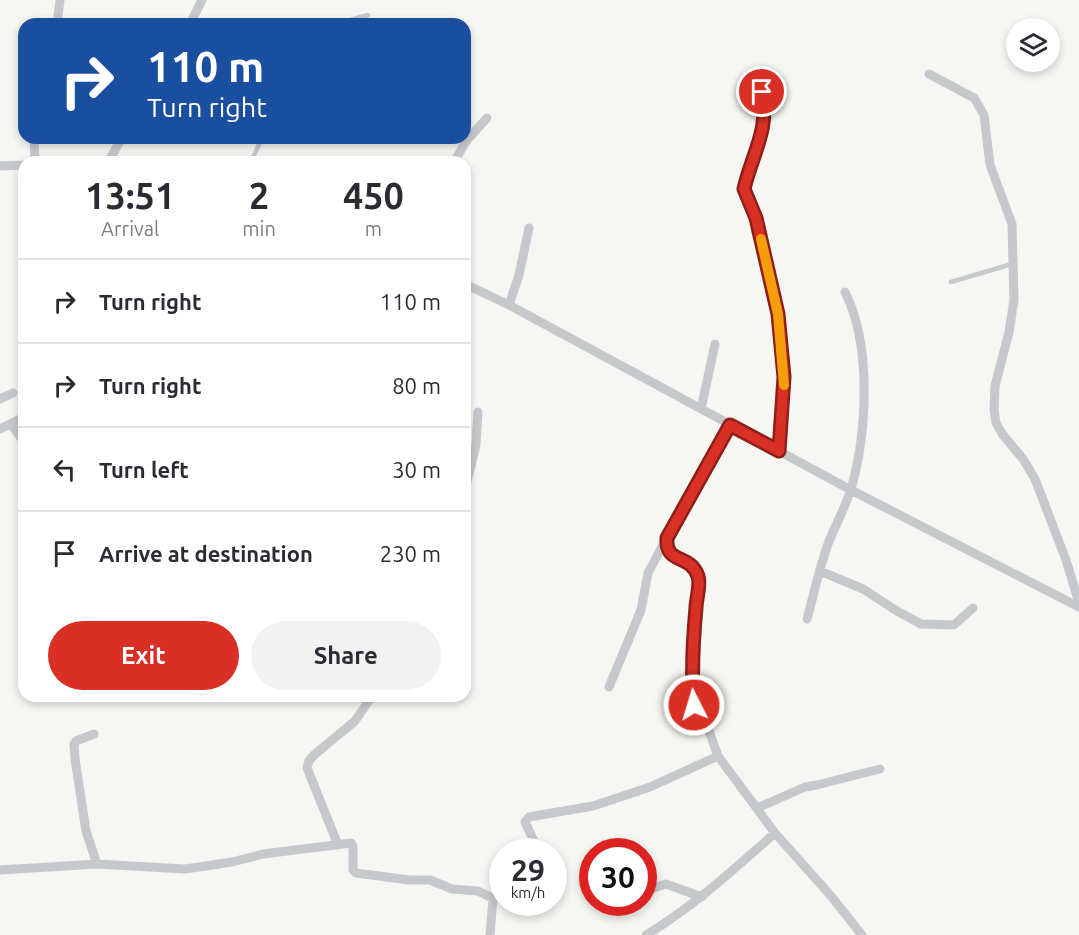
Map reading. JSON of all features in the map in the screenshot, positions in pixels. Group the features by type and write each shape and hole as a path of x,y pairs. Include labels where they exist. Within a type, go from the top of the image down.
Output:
{"street":[{"path":"58,18 60,0"},
{"path":"193,18 202,0"},
{"path":"929,74 974,98 984,115 990,165 1011,218 1012,318 995,386 996,423 1035,479 1063,550 1079,605"},
{"path":"759,80 765,115 763,130 744,189 756,218 778,314 784,377 779,451"},
{"path":"471,136 487,118"},
{"path":"0,166 18,165"},
{"path":"509,306 519,275 529,228"},
{"path":"471,287 851,490 1079,605"},
{"path":"807,619 828,546 851,490 861,436 866,383 854,315 845,292"},
{"path":"701,409 715,344"},
{"path":"0,399 13,393"},
{"path":"471,465 476,444 478,412"},
{"path":"0,429 18,420"},
{"path":"11,424 18,434"},
{"path":"609,687 641,610 648,573 730,425"},
{"path":"667,538 666,548 670,554 691,563 699,578 692,680 694,705 705,720 718,756 775,832 862,935"},
{"path":"820,571 863,589 921,624 954,625 973,608"},
{"path":"338,845 307,768 309,761 355,722 368,702"},
{"path":"94,734 74,744 86,831 97,864"},
{"path":"532,838 525,822 529,817 593,806 650,787 718,756"},
{"path":"757,808 805,787 880,769"},
{"path":"646,935 676,917 702,897 775,832"},
{"path":"0,870 97,864 185,869 232,862 263,854 351,843 353,870 356,873 409,880 430,880 452,889 478,891 489,896"},
{"path":"657,887 666,884 702,897"},
{"path":"490,935 492,916"}],"lane":[{"path":"357,18 368,15"},
{"path":"951,282 1012,264"}],"slow traffic":[{"path":"761,239 778,314 784,385"}],"route":[{"path":"694,705 692,680 699,578 691,563 670,554 666,548 667,538 730,425 779,451 784,406 784,377 776,302 756,218 744,189 750,164 763,130 765,104 762,92"}]}
